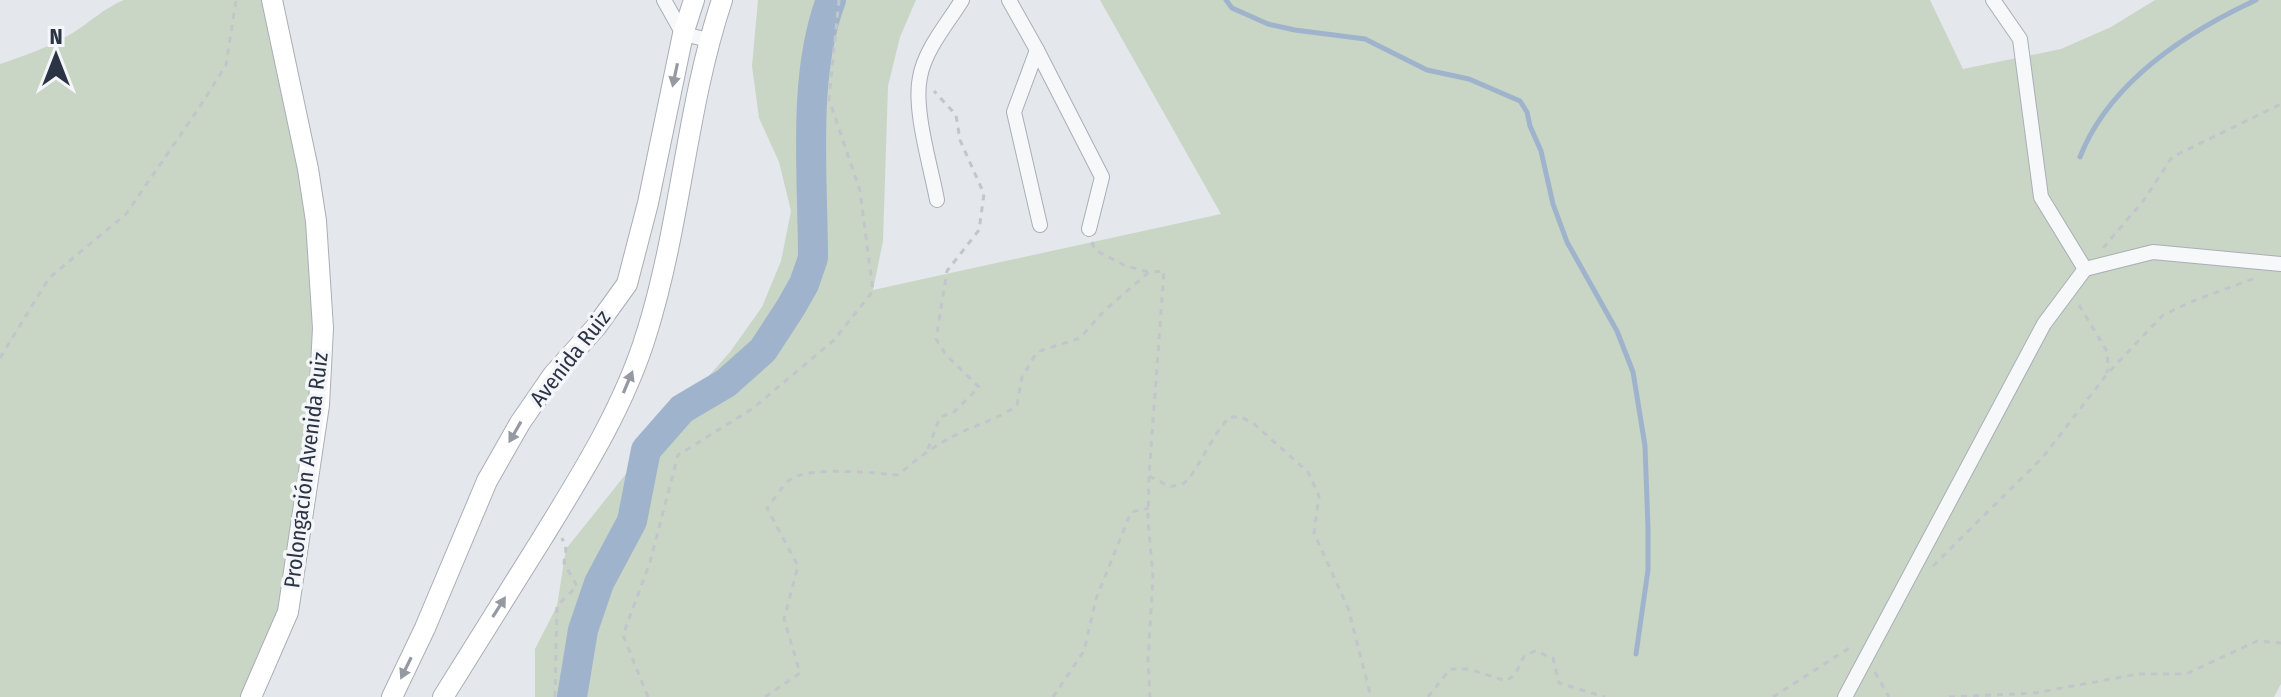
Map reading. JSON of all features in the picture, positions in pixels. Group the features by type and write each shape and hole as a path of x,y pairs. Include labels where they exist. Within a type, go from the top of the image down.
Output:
{"street":[{"name":"Prolongación Avenida Ruiz","path":"251,697 288,612 319,405 323,328 321,265 314,208 272,0"},
{"path":"664,0 683,34 709,40"},
{"name":"Avenida Ruiz","path":"392,697 425,628 487,481 513,434 553,375 596,327 627,284 648,203 683,34 694,0"},
{"path":"443,697 602,438 636,363 662,279 709,40 722,0"},
{"path":"937,200 919,103 920,76 929,54 962,0"},
{"path":"1009,0 1102,177 1089,229"},
{"path":"1993,0 2020,39 2041,197 2085,269"},
{"path":"1037,50 1014,112 1040,225"},
{"path":"1845,697 2044,324 2085,269 2153,252 2281,264"}],"path":[{"path":"0,358 49,278 126,214 199,108 226,65 236,0"},
{"path":"648,697 623,635 650,562 678,455 752,409 823,350 873,291 860,191 829,99 839,0"},
{"path":"920,76 956,115 960,140 984,194 979,230 947,271 936,339 946,355 979,387 954,412 940,417 928,449"},
{"path":"2085,269 2144,200 2172,157 2281,104"},
{"path":"1089,229 1095,250 1126,266 1149,272 1164,271 1149,476 1153,577 1148,660 1150,697"},
{"path":"765,697 800,673 784,619 798,566 767,508 791,479 807,474 855,471 898,475 928,449 965,430 1002,417 1017,405 1022,377 1037,352 1080,338 1105,310 1149,272"},
{"path":"1925,574 2043,457 2107,374 2163,315 2266,274"},
{"path":"2073,282 2080,309 2108,353 2107,374"},
{"path":"1149,476 1171,487 1184,483 1192,475 1221,424 1230,417 1241,417 1253,423 1308,472 1319,496 1314,533 1348,608 1371,697"},
{"path":"1053,697 1084,651 1096,599 1131,512 1149,508"},
{"path":"1773,697 1866,638"},
{"path":"1949,697 2035,693 2138,674 2186,674 2257,641 2281,643"},
{"path":"1428,697 1450,669 1469,669 1506,681 1515,675 1524,656 1535,651 1553,658 1559,683 1605,697"}],"green space":[{"path":"124,0 265,0 293,59 321,325 290,591 251,697 0,697 0,64 63,39"},
{"path":"758,0 916,0 900,37 888,86 883,241 873,290 1221,214 1100,0 1930,0 1963,69 2061,49 2111,27 2155,0 2281,0 2281,684 2274,697 535,697 535,649 557,606 566,549 661,430 730,352 762,307 781,261 791,211 779,162 759,118 752,66"}],"waterway":[{"path":"572,697 583,630 599,583 632,521 646,450 682,409 726,383 763,350 804,284 813,258 811,127 816,61 831,0"},
{"path":"1226,0 1232,8 1268,24 1365,39 1427,70 1469,79 1520,101 1527,112 1567,242 1617,331 1633,372 1645,446 1648,528 1648,570 1636,654"},
{"path":"2080,157 2093,130 2110,106 2152,63 2203,28 2256,0"}]}
